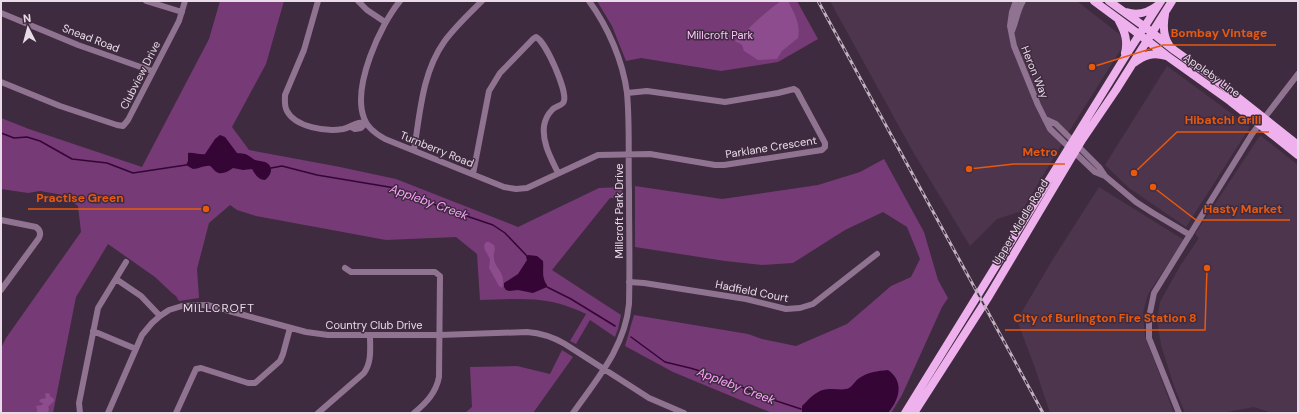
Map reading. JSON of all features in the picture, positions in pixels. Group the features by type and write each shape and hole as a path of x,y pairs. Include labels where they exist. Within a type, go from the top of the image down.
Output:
{"main road":[{"name":"Appleby Line","path":"1094,1 1230,101 1298,145"},
{"name":"Appleby Line","path":"1109,1 1212,77 1298,155"},
{"name":"Upper Middle Road","path":"914,413 989,296 1123,60 1140,35 1148,30 1166,11 1172,1"},
{"path":"1124,12 1141,14 1152,10 1161,2"},
{"name":"Upper Middle Road","path":"905,413 1074,147 1147,40 1148,30 1161,2"},
{"path":"1166,11 1163,25 1164,31 1168,43 1174,50"},
{"path":"1118,18 1127,40 1123,60"},
{"path":"1132,64 1149,54 1167,56"}],"street":[{"path":"146,1 182,12"},
{"name":"Clubview Drive","path":"1,82 60,106 123,126 128,120 179,21 185,1"},
{"path":"318,1 304,50 285,95 284,102 286,109 292,118 308,126 319,129 342,130 359,122 366,123"},
{"path":"358,1 367,10 385,22"},
{"path":"366,123 362,114 362,109 363,87 368,63 385,22 400,1"},
{"path":"414,150 425,87 434,59 445,41 482,1"},
{"name":"Millcroft Park Drive","path":"573,413 604,370 619,345 626,324 628,309 627,92 621,66 613,43 589,1"},
{"name":"Heron Way","path":"1016,1 1010,19 1014,46 1045,119 1056,124 1095,172 1105,176 1136,202 1190,235"},
{"name":"Heron Way","path":"1012,31 1017,12 1023,1"},
{"name":"Snead Road","path":"2,16 152,71"},
{"path":"473,174 489,91 500,73 536,37 540,39 550,56 559,76 564,96 562,104 552,109 547,117 544,127 546,146 558,173"},
{"path":"1179,413 1149,338 1149,317 1154,293 1252,134 1298,74"},
{"name":"Parklane Crescent","path":"627,92 647,91 725,102 794,89 797,91 825,145 822,150 724,165 715,165 650,154 628,155"},
{"name":"Turnberry Road","path":"366,123 381,137 504,187 516,189 527,188 598,155 628,155"},
{"path":"1,220 36,227 39,229 40,234 39,238 1,290"},
{"name":"Hadfield Court","path":"629,282 746,299 786,308 800,308 813,304 877,254"},
{"path":"80,413 79,403 98,308 126,262"},
{"path":"345,268 352,272 435,272 439,274 441,278 440,377 431,397 414,413"},
{"path":"116,278 141,296 160,316"},
{"name":"Country Club Drive","path":"108,413 145,331 160,316 169,310 194,304 219,307 290,328 322,335 440,335 527,332 540,334 565,344 649,398 684,413"},
{"path":"176,413 197,368 248,383 255,383 280,361 290,328"},
{"path":"93,331 136,349"},
{"path":"318,413 368,368 370,360 370,335"}],"shaded area":[{"path":"781,1 788,1 795,14 799,28 798,38 782,51 777,59 758,60 744,51 742,45 735,41 763,15"},
{"path":"830,1 1077,1 1123,37 1123,46 1070,130 1022,211 997,219 970,246 912,150"},
{"path":"1167,66 1250,127 1186,227 1129,188 1105,165"},
{"path":"220,135 225,137 237,153 247,155 255,160 268,164 271,168 269,176 265,180 260,179 252,169 243,170 233,168 226,172 220,173 215,171 210,166 193,169 186,165 188,161 188,153 205,154 215,139"},
{"path":"1261,136 1298,165 1298,413 1271,413 1254,407 1222,413 1185,413 1174,386 1161,345 1157,320 1160,302 1180,266 1199,238 1195,234"},
{"path":"1099,187 1184,240 1148,294 1143,313 1145,336 1174,413 1050,413 1017,320 1053,259"},
{"path":"486,242 494,245 494,261 503,277 502,288 499,286 489,268 490,259 484,245"},
{"path":"528,255 537,256 543,261 543,276 547,287 533,293 518,290 506,290 504,283 518,274 527,260 526,257"},
{"path":"888,370 897,380 898,391 895,402 888,413 802,412 802,406 811,397 822,390 848,388 858,379 869,373"},
{"path":"47,393 54,399 48,407 48,413 37,413 36,406 43,404 39,401 46,398 45,394"}],"green space":[{"path":"220,1 284,1 266,64 232,127 249,150 396,179 518,227 599,188 622,187 622,198 610,198 552,270 621,315 615,337 590,320 576,344 570,341 586,314 572,308 547,301 522,299 480,300 477,254 456,237 386,240 256,216 237,210 230,205 209,223 197,269 199,298 179,301 176,296 155,277 108,244 76,297 53,413 1,413 1,348 6,338 81,232 78,206 63,195 40,191 28,193 1,189 1,118 142,167 209,39"},
{"name":"Millcroft Park","path":"597,1 797,1 818,39 778,62 721,71 641,58 626,61 612,26"},
{"path":"884,159 924,232 938,280 948,298 942,307 902,395 891,413 772,413 673,372 625,346 634,315 748,334 762,339 796,346 847,324 891,286 911,277 920,259 907,227 883,212 845,230 793,263 762,265 725,261 635,247 635,186 722,199 818,185 860,172"},
{"path":"562,350 573,357 533,413 465,413 472,407 470,367 517,366 550,374"}],"waterway":[{"name":"Appleby Creek","path":"1,133 14,138 27,137 40,141 72,159 107,163 133,173 186,165"},
{"name":"Appleby Creek","path":"271,168 282,166 317,175 395,188 443,208 493,225 505,233 527,256"},
{"name":"Appleby Creek","path":"547,287 571,299 615,326"},
{"name":"Appleby Creek","path":"631,337 665,362 717,376 755,394 801,409"}],"railway":[{"path":"818,1 1043,413"}],"place":[{"name":"Bombay Vintage","path":"1092,67"},
{"name":"Metro","path":"969,169"},
{"name":"Hibatchi Grill","path":"1134,173"},
{"name":"Hasty Market","path":"1153,187"},
{"name":"Practise Green","path":"206,209"},
{"name":"City of Burlington Fire Station 8","path":"1207,268"}],"district":[{"name":"MILLCROFT","path":"219,308"}]}
